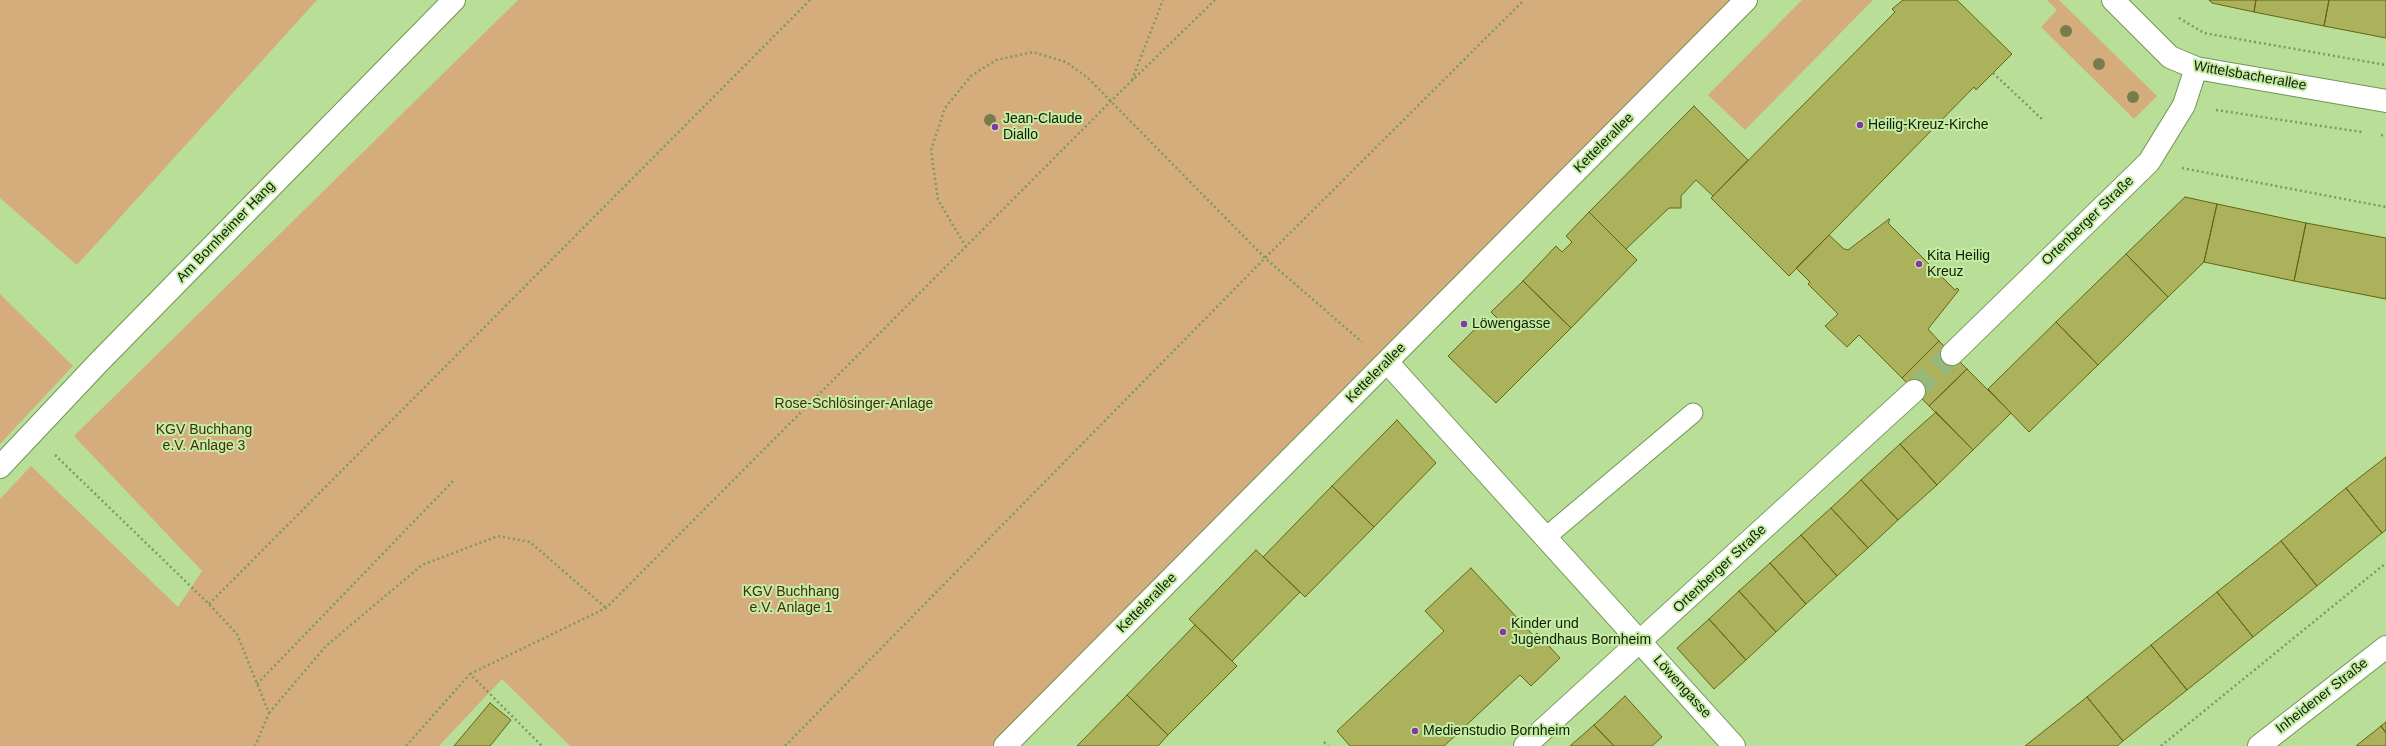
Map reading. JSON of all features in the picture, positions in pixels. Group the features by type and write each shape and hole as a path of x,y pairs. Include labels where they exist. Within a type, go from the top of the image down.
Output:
{"street":[{"name":"Am Bornheimer Hang","path":"0,467 33,434 98,363 454,0"},
{"name":"Kettelerallee","path":"1005,746 1746,0"},
{"name":"Wittelsbacherallee","path":"2113,0 2170,57 2196,68 2386,101"},
{"name":"Ortenberger Straße","path":"1952,354 2149,162 2184,105 2196,68"},
{"name":"Löwengasse","path":"1387,362 1642,642 1734,746"},
{"name":"Ortenberger Straße","path":"1525,746 1642,642 1914,391"},
{"name":"Inheidener Straße","path":"2259,746 2386,647"}],"lane":[{"path":"1546,537 1693,413"}],"path":[{"path":"209,604 810,0"},
{"path":"1132,81 1163,0"},
{"path":"406,746 470,674 606,608 1111,101 1215,0"},
{"path":"785,746 1266,258 1524,0"},
{"path":"2176,16 2204,33 2386,65"},
{"path":"966,248 938,200 931,150 945,108 971,76 996,60 1033,52 1066,62 1088,78 1266,258 1387,362"},
{"path":"1993,73 2043,120"},
{"path":"2184,105 2370,133"},
{"path":"2378,134 2386,136"},
{"path":"2149,162 2386,207"},
{"path":"33,434 209,604 237,634 269,713"},
{"path":"257,684 454,480"},
{"path":"255,746 269,713 326,646 422,565 498,536 530,542 606,608"},
{"path":"2161,746 2386,563"},
{"path":"470,674 542,746"},
{"path":"1324,742 1328,746"}],"green space":[{"path":"0,0 317,0 77,265 0,198"},
{"name":"Rose-Schlösinger-Anlage","path":"518,0 1731,0 996,746 570,746 502,679 439,746 0,746 0,499 31,466 178,607 202,571 74,436"},
{"path":"1802,0 1873,0 1745,130 1708,95"},
{"path":"2047,0 2059,0 2157,96 2134,119 2041,27 2057,10"},
{"path":"0,294 73,366 0,444"}],"building":[{"name":"Heilig-Kreuz-Kirche","path":"1903,0 1957,0 2012,54 1976,90 1974,87 1789,276 1711,198 1895,12 1892,9"},
{"path":"2209,0 2256,0 2254,12 2212,3"},
{"path":"2256,0 2329,0 2324,26 2254,12"},
{"path":"2329,0 2386,0 2386,38 2324,26"},
{"path":"1694,106 1748,160 1713,196 1696,180 1681,196 1681,208 1669,208 1626,249 1589,212"},
{"path":"2185,197 2217,204 2204,262 2168,297 2126,254"},
{"path":"2217,204 2306,223 2294,281 2204,262"},
{"path":"1589,212 1637,260 1571,328 1523,281 1556,246 1562,252 1572,242 1566,236"},
{"path":"1889,219 1890,220 1888,223 1955,290 1957,288 1959,290 1928,329 1939,341 1902,378 1859,335 1847,347 1825,326 1838,314 1808,284 1810,282 1796,268 1829,235 1844,249 1848,250"},
{"path":"2306,223 2386,238 2386,299 2294,281"},
{"path":"2126,254 2168,297 2098,365 2056,322"},
{"path":"1523,281 1571,328 1496,403 1448,356 1481,323 1487,328 1497,318 1491,312"},
{"path":"2056,322 2098,365 2029,432 1988,389"},
{"path":"1939,341 1967,369 1929,406 1902,378"},
{"path":"1967,369 2011,413 1973,450 1929,406"},
{"path":"1936,412 1973,450 1937,485 1900,444"},
{"path":"1397,420 1436,463 1374,527 1332,486"},
{"path":"1900,444 1937,485 1898,520 1861,480"},
{"path":"2386,457 2386,530 2382,533 2346,488"},
{"path":"1861,480 1898,520 1868,548 1831,508"},
{"path":"1332,486 1374,527 1305,597 1263,557"},
{"path":"2346,488 2382,533 2317,586 2281,541"},
{"path":"1831,508 1868,548 1837,576 1801,535"},
{"path":"1801,535 1837,576 1806,604 1770,563"},
{"path":"2281,541 2317,586 2253,637 2217,592"},
{"path":"1256,550 1300,592 1232,661 1189,619"},
{"path":"1770,563 1806,604 1776,632 1739,591"},
{"path":"1471,568 1534,636 1537,633 1560,658 1531,686 1520,675 1444,746 1350,746 1337,731 1444,631 1425,611"},
{"path":"1739,591 1776,632 1746,660 1709,619"},
{"path":"2217,592 2253,637 2187,690 2151,645"},
{"path":"1709,619 1746,660 1714,689 1677,648"},
{"path":"1195,625 1237,666 1168,735 1127,695"},
{"path":"2151,645 2187,690 2123,741 2087,697"},
{"path":"1127,695 1168,735 1158,746 1077,746"},
{"path":"1625,696 1662,737 1652,746 1614,746 1594,725"},
{"path":"2087,697 2123,741 2117,746 2025,746"},
{"path":"490,703 511,720 490,746 454,746"},
{"path":"2386,722 2386,733 2381,726"},
{"path":"1594,725 1614,746 1570,746"},
{"path":"2381,726 2386,733 2386,746 2356,746"}],"tunnel":[{"path":"1914,391 1952,354"}],"place":[{"name":"Heilig-Kreuz-Kirche","path":"1860,125"},
{"name":"Jean-Claude Diallo","path":"995,127"},
{"name":"Kita Heilig Kreuz","path":"1919,264"},
{"name":"Löwengasse","path":"1464,324"},
{"name":"Kinder und Jugendhaus Bornheim","path":"1503,632"},
{"name":"Medienstudio Bornheim","path":"1415,731"}],"park label":[{"name":"KGV Buchhang e.V. Anlage 3","path":"204,438"},
{"name":"KGV Buchhang e.V. Anlage 1","path":"791,600"}]}
